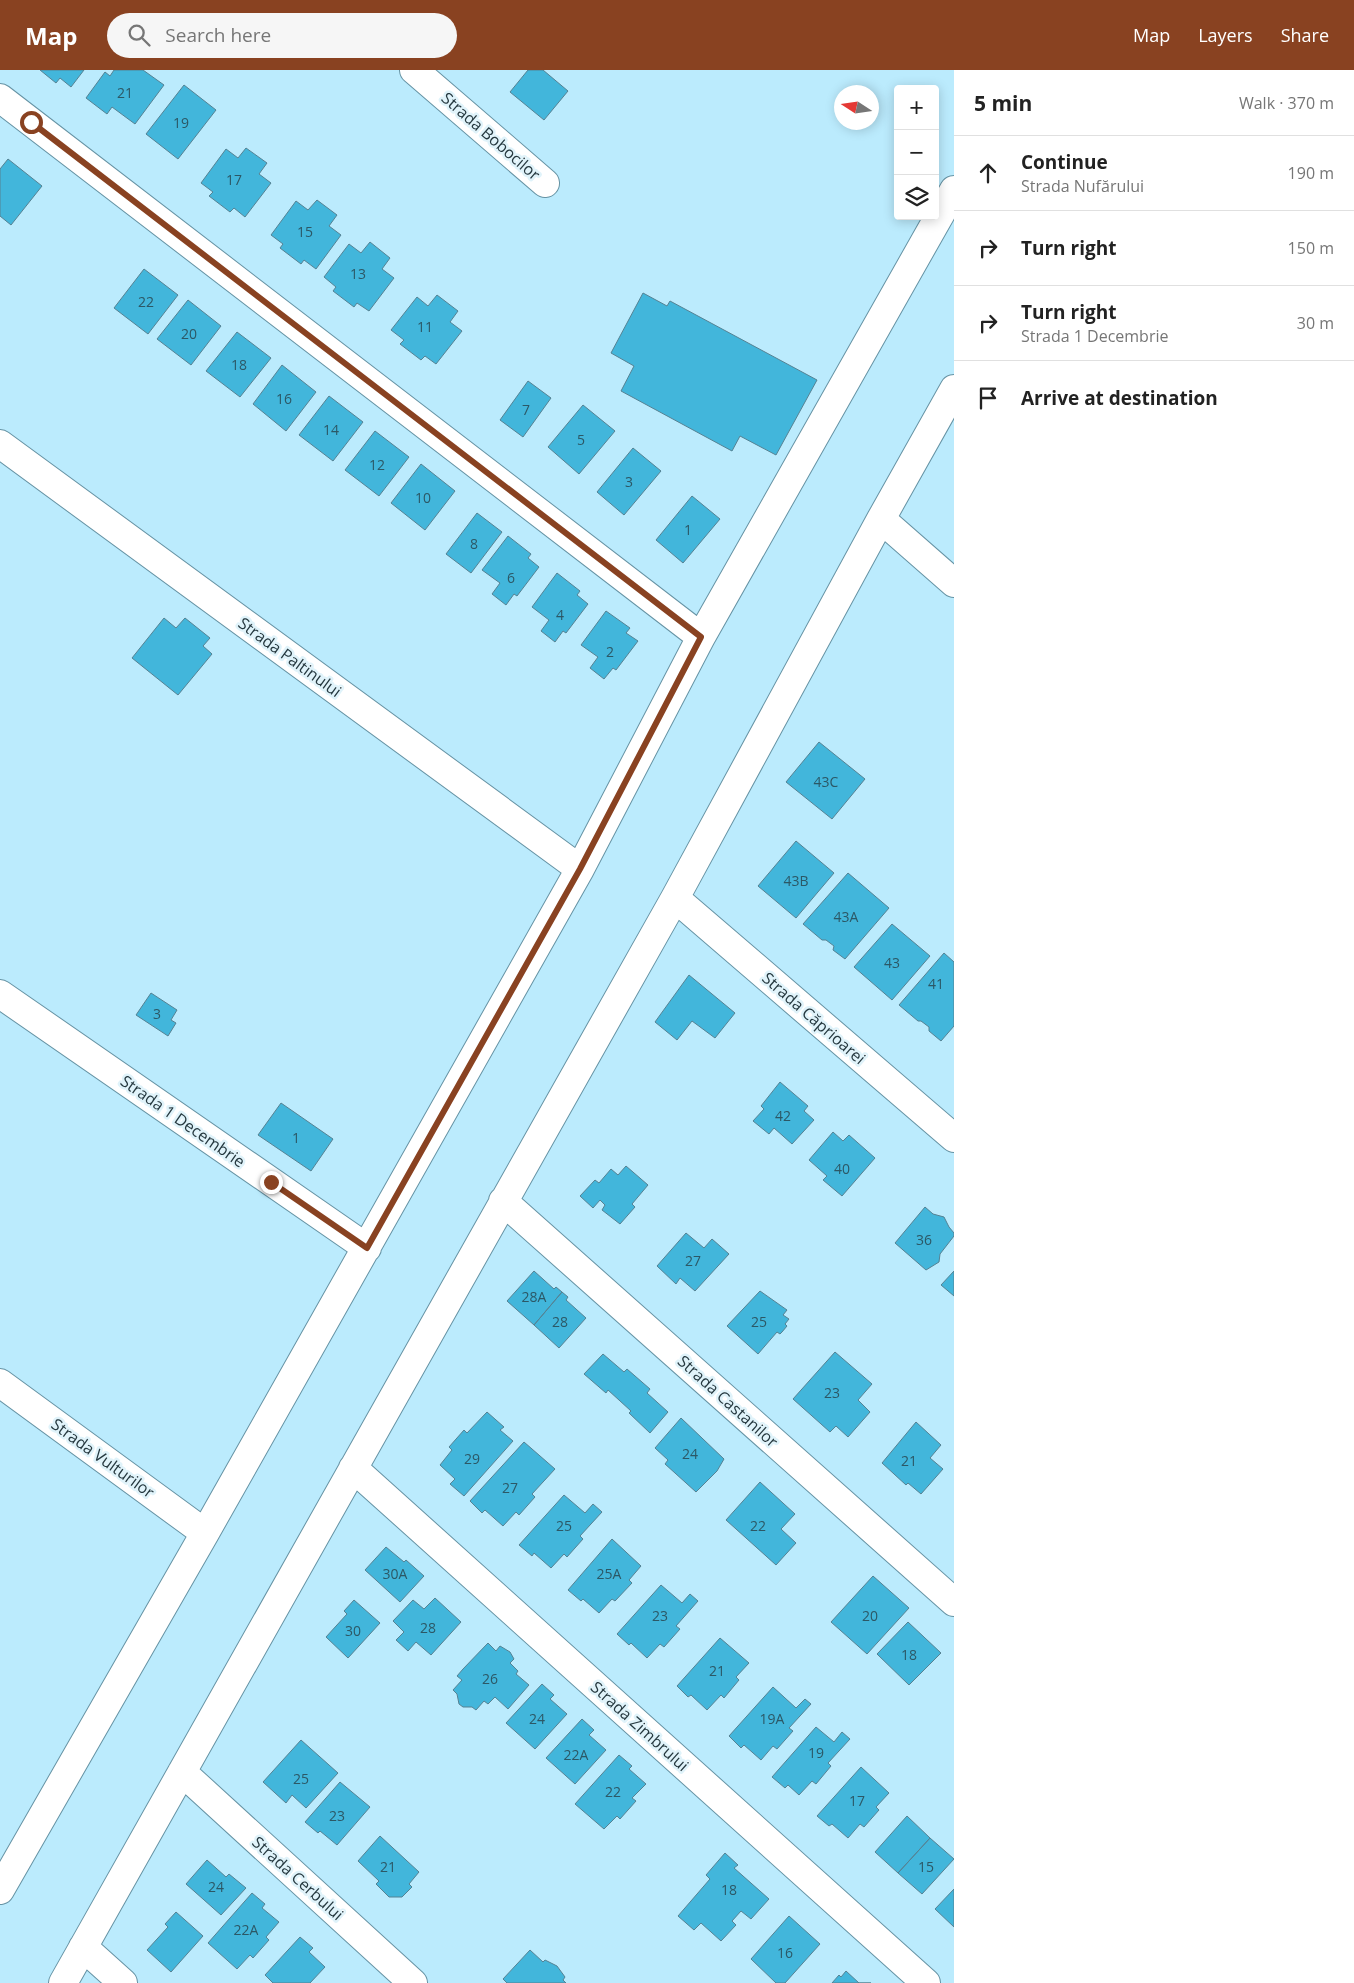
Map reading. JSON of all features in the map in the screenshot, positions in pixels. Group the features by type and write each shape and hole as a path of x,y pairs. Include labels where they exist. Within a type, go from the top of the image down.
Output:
{"street":[{"name":"Strada Bobocilor","path":"414,70 545,183"},
{"path":"0,98 701,637"},
{"path":"0,1890 367,1248 580,869 701,637 954,190"},
{"path":"63,1983 675,898 881,519 954,389"},
{"name":"Strada Paltinului","path":"0,444 580,869"},
{"path":"881,519 954,583"},
{"name":"Strada Căprioarei","path":"675,898 954,1138"},
{"name":"Strada 1 Decembrie","path":"0,994 367,1248"},
{"name":"Strada Castanilor","path":"503,1201 954,1602"},
{"name":"Strada Vulturilor","path":"0,1383 205,1533"},
{"name":"Strada Zimbrului","path":"354,1468 926,1983"},
{"name":"Strada Cerbului","path":"182,1772 413,1983"},
{"path":"83,1947 123,1983"}],"building":[{"path":"40,70 84,70 71,87 60,78 56,83"},
{"path":"114,70 143,70 164,85 135,124 112,107 107,114 86,98 105,72 110,76"},
{"path":"528,70 543,70 568,91 544,120 510,92"},
{"path":"184,85 216,110 178,159 146,134"},
{"path":"246,148 267,163 259,174 271,183 245,217 234,208 230,212 209,196 213,192 201,183 226,149 238,158"},
{"path":"8,159 42,186 11,225 0,216 0,169"},
{"path":"317,200 337,215 329,226 341,235 316,269 304,260 301,264 280,248 283,244 271,235 296,201 308,210"},
{"path":"370,242 390,258 382,269 394,278 369,311 357,303 354,307 333,291 336,287 324,277 349,244 361,253"},
{"path":"144,269 178,295 148,334 114,308"},
{"path":"643,293 667,306 670,301 817,380 776,455 740,436 732,451 621,391 634,366 611,353"},
{"path":"437,295 458,311 450,322 462,331 436,364 425,356 421,360 400,344 404,340 391,330 417,297 428,306"},
{"path":"188,300 221,326 191,365 157,339"},
{"path":"237,332 271,358 240,397 206,371"},
{"path":"282,365 316,392 286,431 253,404"},
{"path":"528,381 551,398 523,437 500,420"},
{"path":"329,396 363,422 333,461 299,435"},
{"path":"583,405 615,431 579,474 548,447"},
{"path":"375,431 409,457 379,496 345,470"},
{"path":"633,448 661,471 624,515 597,492"},
{"path":"421,464 455,491 425,530 391,503"},
{"path":"692,496 720,519 683,563 656,540"},
{"path":"477,513 502,532 471,573 446,554"},
{"path":"508,536 531,554 528,558 539,567 517,596 514,594 506,605 492,594 500,583 482,570"},
{"path":"557,573 580,591 577,595 588,604 566,633 563,631 555,642 541,631 549,620 532,607"},
{"path":"606,611 630,628 626,633 638,641 616,670 613,668 604,679 590,668 598,657 581,645"},
{"path":"164,618 176,628 185,618 210,638 203,646 212,654 178,695 132,658"},
{"path":"819,742 865,779 832,819 786,782"},
{"path":"796,841 834,873 796,918 758,886"},
{"path":"848,873 889,908 845,959 833,950 834,946 826,940 822,940 803,924"},
{"path":"892,924 930,956 892,1000 854,967"},
{"path":"944,953 954,962 954,1026 941,1041 929,1031 929,1027 918,1021 899,1005"},
{"path":"689,975 735,1013 715,1038 692,1021 677,1040 655,1022"},
{"path":"151,993 177,1010 171,1020 176,1023 168,1036 136,1015"},
{"path":"780,1082 808,1106 804,1111 814,1120 792,1144 774,1128 769,1134 753,1121 764,1109 761,1106"},
{"path":"281,1103 333,1139 311,1171 258,1135"},
{"path":"833,1132 843,1141 849,1135 875,1158 842,1196 823,1180 827,1176 809,1160"},
{"path":"626,1166 648,1185 632,1204 635,1207 620,1224 602,1210 605,1205 600,1200 593,1208 580,1196 595,1180 599,1183 611,1169 618,1175"},
{"path":"925,1207 933,1214 944,1217 954,1233 954,1236 940,1254 939,1262 926,1270 895,1243"},
{"path":"686,1233 704,1248 712,1239 729,1254 695,1291 680,1278 676,1284 657,1266"},
{"path":"534,1271 554,1289 556,1287 562,1292 534,1325 507,1301"},
{"path":"954,1271 954,1296 941,1285"},
{"path":"760,1291 787,1310 783,1315 789,1319 785,1324 787,1326 782,1332 780,1334 777,1332 758,1354 727,1326"},
{"path":"562,1292 568,1297 566,1300 586,1318 559,1348 534,1325"},
{"path":"835,1352 872,1384 858,1400 870,1412 848,1437 836,1426 830,1432 793,1399"},
{"path":"603,1354 624,1372 627,1369 650,1389 647,1393 668,1412 650,1433 629,1413 631,1411 608,1390 606,1393 584,1374"},
{"path":"487,1412 504,1427 500,1430 513,1441 464,1496 450,1484 455,1479 440,1465 452,1450 449,1447 464,1430 467,1433"},
{"path":"681,1418 724,1459 717,1471 696,1492 665,1464 668,1460 655,1448"},
{"path":"916,1422 941,1445 930,1458 943,1469 921,1494 908,1483 906,1485 882,1463"},
{"path":"524,1442 555,1469 532,1494 535,1497 519,1515 516,1512 503,1526 485,1510 482,1513 470,1501"},
{"path":"760,1482 795,1514 781,1529 796,1543 776,1565 726,1520"},
{"path":"564,1495 585,1513 593,1504 602,1512 580,1536 583,1539 567,1557 564,1554 551,1568 534,1553 532,1556 519,1545"},
{"path":"612,1539 641,1566 629,1580 632,1583 615,1601 612,1599 599,1613 583,1599 581,1601 568,1590"},
{"path":"386,1547 404,1562 406,1560 424,1576 400,1602 365,1570"},
{"path":"873,1576 909,1608 867,1654 831,1622"},
{"path":"661,1585 682,1603 690,1594 698,1601 676,1626 680,1629 664,1647 660,1644 647,1658 631,1643 629,1645 617,1634"},
{"path":"435,1598 461,1622 431,1655 416,1642 408,1651 396,1640 404,1632 393,1621 413,1600 424,1609"},
{"path":"354,1600 380,1623 348,1658 326,1637 347,1614 344,1611"},
{"path":"908,1622 941,1653 909,1685 877,1654"},
{"path":"720,1638 749,1663 736,1677 739,1680 724,1698 721,1695 707,1710 691,1695 688,1697 677,1686"},
{"path":"488,1643 496,1651 500,1646 510,1652 514,1659 510,1663 518,1671 516,1674 529,1685 508,1709 495,1697 488,1704 484,1701 476,1710 472,1707 463,1707 459,1704 457,1694 453,1690 462,1680 457,1676"},
{"path":"542,1684 554,1695 550,1699 567,1714 535,1749 506,1723"},
{"path":"773,1687 796,1708 805,1699 811,1704 789,1728 793,1731 777,1749 773,1746 761,1760 744,1745 741,1748 729,1736"},
{"path":"582,1719 594,1730 589,1735 606,1750 575,1784 546,1758"},
{"path":"816,1727 834,1742 842,1732 850,1739 828,1763 831,1766 816,1784 812,1781 799,1795 788,1785 785,1788 772,1777"},
{"path":"301,1740 338,1773 306,1808 292,1795 286,1803 263,1782"},
{"path":"619,1755 632,1766 629,1769 646,1784 632,1798 636,1801 620,1819 617,1816 604,1829 575,1804"},
{"path":"861,1767 889,1793 876,1807 879,1810 864,1827 860,1824 848,1838 832,1824 829,1826 817,1816"},
{"path":"340,1782 370,1807 337,1845 305,1822"},
{"path":"907,1816 930,1838 898,1873 875,1852"},
{"path":"380,1836 419,1872 409,1884 412,1887 402,1897 389,1897 376,1884 379,1881 358,1861"},
{"path":"930,1838 954,1859 922,1894 898,1873"},
{"path":"725,1853 738,1865 734,1868 769,1899 751,1919 741,1911 732,1921 736,1925 721,1941 701,1923 694,1930 678,1916 710,1879 706,1875"},
{"path":"207,1860 226,1877 229,1874 246,1888 221,1915 186,1884"},
{"path":"954,1889 954,1927 935,1909"},
{"path":"252,1893 265,1904 262,1908 279,1922 266,1937 269,1940 253,1958 250,1955 237,1969 208,1943"},
{"path":"176,1912 203,1936 171,1972 147,1950 168,1927 165,1924"},
{"path":"789,1916 820,1944 785,1983 776,1983 751,1959"},
{"path":"300,1937 313,1948 309,1952 325,1967 310,1983 273,1983 265,1975"},
{"path":"530,1950 543,1962 545,1960 557,1966 565,1977 563,1980 566,1983 507,1983 503,1979"},
{"path":"846,1971 859,1983 832,1983 839,1975 841,1977"}],"route":[{"path":"31,122 701,637 580,869 367,1248 271,1182"}]}
